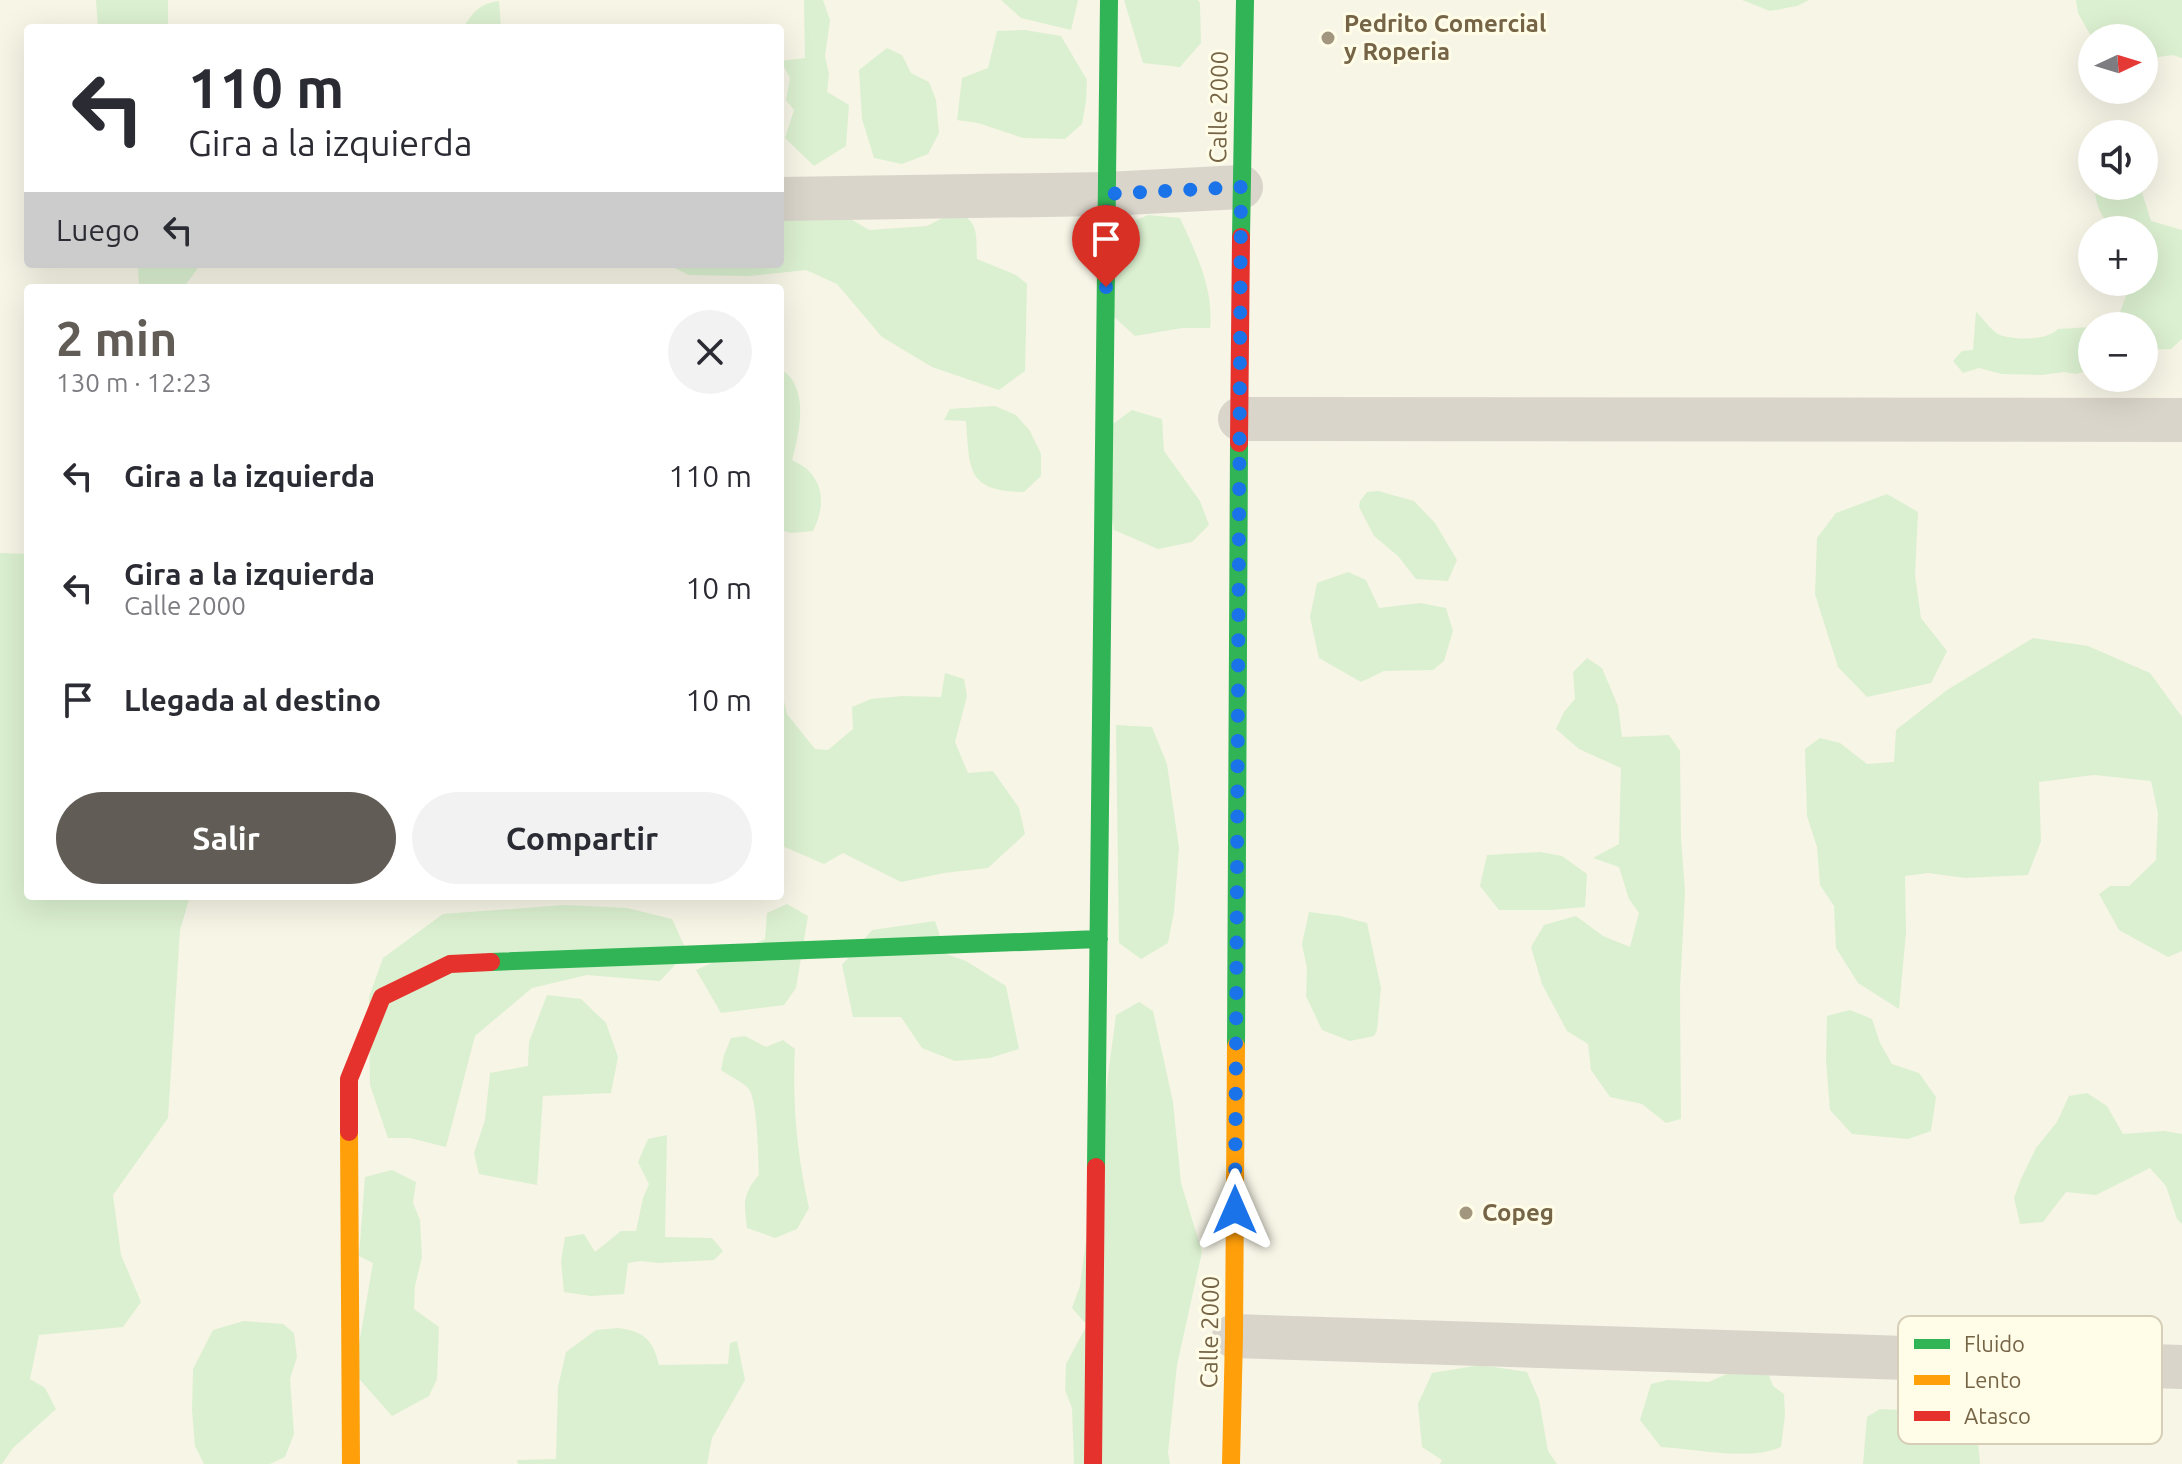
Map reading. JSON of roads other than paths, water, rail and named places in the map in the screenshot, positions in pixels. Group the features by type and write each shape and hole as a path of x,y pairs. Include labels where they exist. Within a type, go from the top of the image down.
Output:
{"street":[{"path":"1093,1464 1109,0"},
{"name":"Calle 2000","path":"1231,1464 1245,0"},
{"path":"784,199 1107,194 1241,187"},
{"path":"1240,419 2182,420"},
{"path":"351,1464 349,1079 382,997 450,964 1099,939"},
{"path":"1234,1336 1898,1358"},
{"path":"2162,1366 2182,1367"}],"place":[{"name":"Pedrito Comercial y Roperia","path":"1328,38"},
{"name":"Copeg","path":"1466,1213"}]}
